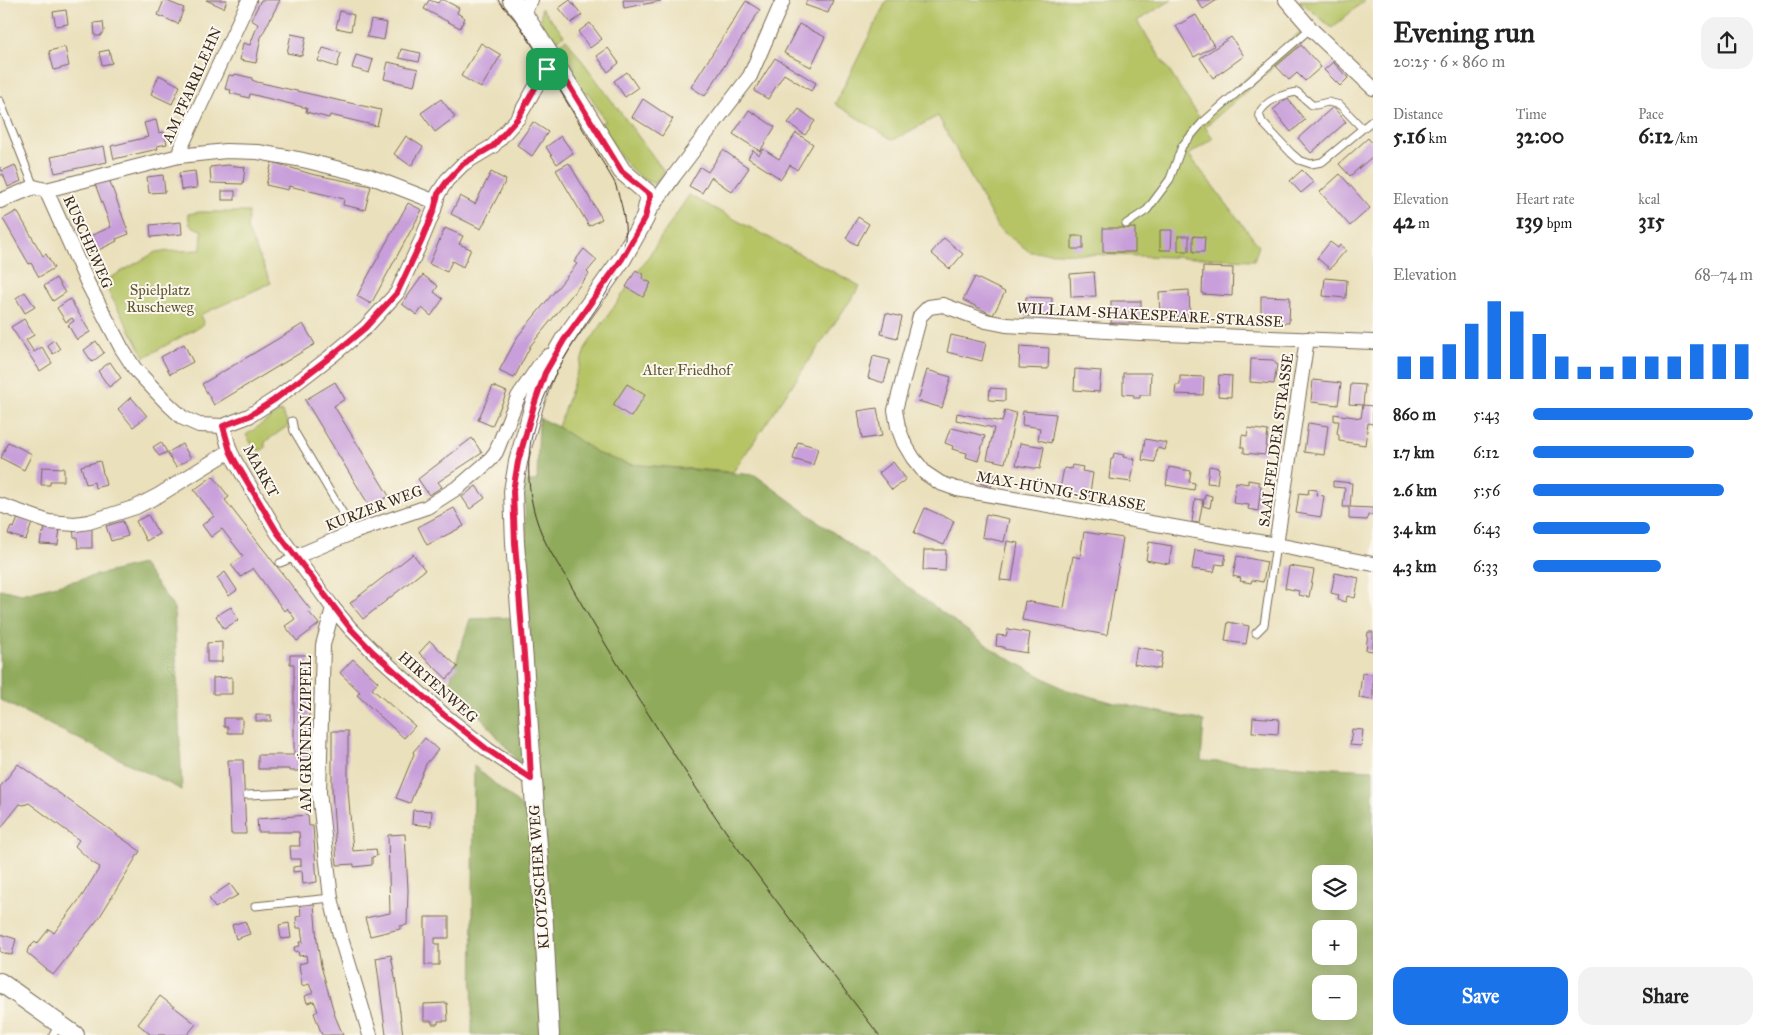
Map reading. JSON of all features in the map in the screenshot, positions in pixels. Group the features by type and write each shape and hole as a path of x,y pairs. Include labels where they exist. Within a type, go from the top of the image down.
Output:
{"street":[{"name":"AM PFARRLEHN","path":"179,156 181,147 249,0"},
{"path":"645,218 674,176 750,76 783,0"},
{"path":"1286,0 1311,28 1373,88"},
{"path":"522,4 554,61 622,172 650,195 645,218"},
{"path":"223,426 249,416 274,400 365,328 397,293 422,240 438,194 463,164 493,146 518,118 543,74 554,61"},
{"path":"0,201 40,188 179,156 226,151 258,152 303,160 370,176 436,202"},
{"name":"RUSCHEWEG","path":"40,188 122,349 135,369 183,418 199,425 223,426"},
{"name":"KLOTZSCHER WEG","path":"550,1035 544,925 531,779 513,491 518,462 545,373 564,340 619,264 645,218"},
{"name":"WILLIAM-SHAKESPEARE-STRASSE","path":"928,307 943,305 986,321 1006,325 1140,333 1373,342"},
{"name":"MAX-HÜNIG-STRASSE","path":"928,307 920,316 896,410 898,427 912,458 925,473 940,483 957,489 1373,564"},
{"name":"SAALFELDER STRASSE","path":"1276,545 1307,339"},
{"name":"KURZER WEG","path":"295,557 354,532 427,507 460,486 489,461 496,452 518,397 539,366 564,340"},
{"name":"MARKT","path":"223,426 230,451 277,532 333,608"},
{"path":"0,505 49,522 76,524 90,522 136,507 230,451"},
{"name":"HIRTENWEG","path":"333,608 372,651 444,715 488,750 531,779"},
{"name":"AM GRÜNEN ZIPFEL","path":"333,608 323,645 319,792 331,898 370,1035"},
{"path":"0,982 56,1030 75,1035"}],"lane":[{"path":"1126,224 1147,210 1170,179 1182,146 1202,123 1311,28"},
{"path":"1362,128 1340,105 1328,102 1316,106 1312,105 1297,92 1282,95 1261,109 1259,114 1259,118 1291,153 1299,160 1312,164 1322,162 1373,120"},
{"name":"RUSCHEWEG","path":"0,101 40,188"},
{"path":"292,421 294,430 354,532"},
{"path":"1256,632 1264,625 1276,545"},
{"path":"280,563 295,557"},
{"path":"247,795 319,792"},
{"path":"255,906 331,898"}],"green space":[{"path":"887,0 1172,0 1137,21 1200,119 1300,32 1306,39 1205,127 1213,138 1189,155 1259,246 1254,260 1030,252 998,228 938,116 893,140 835,104"},
{"path":"1299,0 1365,0 1332,28"},
{"path":"541,8 564,35 552,44 541,25"},
{"path":"566,39 664,171 655,184 637,174 623,159 600,124 605,121 588,92 582,94 553,48"},
{"name":"Alter Friedhof","path":"689,195 860,286 733,472 628,464 599,454 558,427 586,347"},
{"name":"Spielplatz Ruscheweg","path":"200,212 249,212 247,229 271,283 200,315 204,324 145,357 103,282 156,252 201,250 202,231 190,225 188,214"},
{"path":"281,411 289,425 265,442 265,448 262,450 256,449 246,435"},
{"path":"539,418 558,427 599,454 628,464 755,475 995,651 1064,689 1111,702 1204,721 1201,761 1373,770 1373,1035 472,1035 474,766 528,812 532,679 524,483 537,480"},
{"path":"142,564 174,608 182,790 0,700 0,589 21,594"},
{"path":"518,617 528,773 450,681 470,619"}],"building":[{"path":"164,0 184,8 178,24 158,15"},
{"path":"206,0 227,0 224,8"},
{"path":"261,0 280,0 261,37 256,63 240,60 243,43 250,45 258,24 251,20"},
{"path":"429,0 438,3 440,0 444,0 459,8 457,13 465,18 460,28 424,9"},
{"path":"570,0 582,15 571,23 559,8"},
{"path":"623,0 661,0 661,1 624,8"},
{"path":"807,0 833,0 828,13 805,5"},
{"path":"1197,0 1217,0 1203,9"},
{"path":"746,1 760,10 705,96 691,87"},
{"path":"66,10 68,24 56,26 53,12"},
{"path":"340,11 354,15 351,31 336,28"},
{"path":"1196,15 1214,46 1194,57 1176,26"},
{"path":"371,20 387,23 384,40 367,37"},
{"path":"103,22 104,31 100,36 95,36 94,23"},
{"path":"590,23 602,39 590,48 578,32"},
{"path":"799,24 825,37 811,67 784,53"},
{"path":"291,34 306,37 302,56 287,53"},
{"path":"1231,37 1244,56 1213,78 1200,58"},
{"path":"481,43 501,55 481,88 461,76"},
{"path":"1301,45 1321,67 1305,81 1297,73 1289,80 1276,66"},
{"path":"65,47 69,66 54,70 49,51"},
{"path":"323,48 341,53 337,67 318,61"},
{"path":"608,48 619,63 608,72 597,56"},
{"path":"401,49 421,53 419,62 399,58"},
{"path":"109,50 112,63 102,65 99,52"},
{"path":"356,55 373,60 369,73 352,68"},
{"path":"775,58 816,83 811,91 784,74 768,99 754,91"},
{"path":"388,62 418,69 414,86 384,79"},
{"path":"1333,62 1348,78 1340,86 1324,70"},
{"path":"627,72 638,88 625,97 614,81"},
{"path":"235,74 252,78 252,80 257,82 381,110 377,126 330,115 329,118 306,112 307,108 250,94 249,98 230,93 231,90 225,89 229,75 234,76"},
{"path":"159,75 180,86 172,104 151,94"},
{"path":"1287,98 1305,120 1291,132 1273,110"},
{"path":"441,99 455,117 435,132 421,113"},
{"path":"643,99 673,119 662,136 632,117"},
{"path":"1333,107 1346,122 1311,153 1298,138"},
{"path":"799,109 815,121 805,135 788,123"},
{"path":"749,110 775,127 760,151 733,134"},
{"path":"156,120 159,133 164,132 167,144 157,146 158,149 114,159 111,146 148,137 144,123"},
{"path":"533,122 548,132 532,156 517,145"},
{"path":"796,133 813,144 797,170 790,165 781,179 748,158 753,150 759,155 763,149 779,159"},
{"path":"406,136 423,147 411,166 394,154"},
{"path":"561,136 573,153 557,164 546,147"},
{"path":"1368,138 1373,144 1373,156 1350,176 1339,164"},
{"path":"104,146 107,162 55,173 51,157"},
{"path":"723,150 749,168 732,192 711,177 702,193 689,186 700,167 708,172"},
{"path":"272,162 311,174 371,186 365,210 343,205 344,199 289,186 288,190 266,185"},
{"path":"569,163 602,219 589,226 556,170"},
{"path":"15,165 21,181 8,187 3,174 0,176 0,167 2,171"},
{"path":"228,165 245,167 243,184 211,183 210,167"},
{"path":"1302,170 1314,182 1301,193 1290,181"},
{"path":"195,171 197,188 181,190 179,173"},
{"path":"491,172 506,180 481,229 451,214 460,196 475,204"},
{"path":"1340,174 1370,208 1350,226 1320,192"},
{"path":"163,175 165,192 149,193 147,177"},
{"path":"109,179 129,234 90,254 83,239 111,227 95,184"},
{"path":"222,191 235,191 235,200 222,200"},
{"path":"408,203 422,210 371,304 357,296"},
{"path":"17,211 43,256 46,254 54,268 39,277 31,263 29,264 3,219"},
{"path":"858,217 869,224 857,245 846,238"},
{"path":"181,222 182,234 151,237 150,225"},
{"path":"445,228 463,236 459,244 471,249 463,267 452,261 447,272 429,264"},
{"path":"1103,228 1135,228 1135,252 1103,252"},
{"path":"1160,230 1172,230 1171,250 1160,250"},
{"path":"1072,236 1083,236 1083,249 1072,249"},
{"path":"1178,236 1189,236 1189,251 1178,251"},
{"path":"1193,236 1205,237 1204,252 1193,252"},
{"path":"944,238 963,254 950,269 931,253"},
{"path":"1330,242 1338,248 1340,245 1346,250 1330,269 1317,258"},
{"path":"584,249 597,260 587,272 589,274 531,345 514,378 499,371 518,336 577,264 574,262"},
{"path":"1203,267 1233,268 1232,296 1202,294"},
{"path":"636,270 644,275 642,278 651,283 643,297 626,287"},
{"path":"1094,272 1096,296 1071,297 1070,274"},
{"path":"423,275 438,286 434,292 443,299 431,316 422,308 417,315 402,304"},
{"path":"975,277 1005,292 993,315 963,300"},
{"path":"56,278 65,293 53,301 44,286"},
{"path":"1325,278 1347,280 1346,298 1323,296"},
{"path":"1189,290 1190,316 1160,317 1159,292"},
{"path":"25,292 35,307 25,313 16,298"},
{"path":"1261,296 1290,297 1289,323 1261,322"},
{"path":"1026,297 1052,298 1051,317 1025,316"},
{"path":"70,299 90,332 77,340 68,325 74,321 72,318 66,322 57,308"},
{"path":"1111,301 1141,301 1141,323 1111,323"},
{"path":"886,313 902,317 897,338 881,334"},
{"path":"24,319 34,335 26,340 34,352 42,347 52,363 40,371 11,327"},
{"path":"303,324 315,344 214,405 202,384"},
{"path":"951,335 986,343 982,361 947,352"},
{"path":"54,340 60,349 53,354 47,345"},
{"path":"96,341 104,353 92,362 84,350"},
{"path":"184,344 193,362 170,374 161,357"},
{"path":"1020,346 1049,348 1048,369 1019,368"},
{"path":"873,356 890,360 884,383 868,378"},
{"path":"1251,359 1273,360 1277,365 1274,384 1250,382"},
{"path":"110,362 121,378 109,387 98,371"},
{"path":"1075,369 1101,371 1099,392 1074,390"},
{"path":"927,370 951,377 942,408 918,401"},
{"path":"1123,373 1151,373 1150,395 1140,395 1140,398 1134,398 1134,395 1123,394"},
{"path":"1219,375 1232,376 1231,397 1218,396"},
{"path":"1180,376 1204,377 1203,395 1175,394 1176,385 1180,385"},
{"path":"1313,380 1341,383 1338,405 1311,402"},
{"path":"335,382 345,399 334,406 389,496 370,507 305,400"},
{"path":"627,384 645,395 631,417 613,405"},
{"path":"1351,384 1365,385 1363,405 1349,404"},
{"path":"493,386 507,392 492,426 478,420"},
{"path":"990,388 1005,389 1005,401 989,400"},
{"path":"131,397 147,416 133,427 118,409"},
{"path":"1363,405 1373,406 1373,424 1368,423 1365,445 1339,441 1337,433 1339,421 1334,421 1334,414 1361,418"},
{"path":"877,408 882,436 862,439 858,411"},
{"path":"1005,410 1016,413 1005,463 987,459 994,428 956,420 957,413 1002,422"},
{"path":"1023,411 1056,414 1051,443 1038,440 1040,428 1022,425"},
{"path":"1308,423 1328,426 1324,455 1304,452"},
{"path":"952,428 985,436 978,461 966,457 967,453 952,449 953,446 945,443"},
{"path":"1248,428 1268,431 1265,455 1244,453 1244,447 1241,447 1242,435 1247,436"},
{"path":"472,438 482,453 438,482 442,487 429,495 418,479"},
{"path":"1145,439 1167,443 1165,450 1157,448 1155,462 1142,460"},
{"path":"8,442 32,454 24,470 1,458"},
{"path":"161,442 167,452 159,456 153,447"},
{"path":"798,442 818,448 813,465 793,459"},
{"path":"1020,443 1044,447 1040,469 1016,465"},
{"path":"182,444 191,458 176,467 167,453"},
{"path":"1114,453 1135,459 1131,482 1109,479 1111,459 1113,459"},
{"path":"100,461 106,485 95,488 94,482 86,484 81,466"},
{"path":"893,462 906,479 892,490 879,473"},
{"path":"1072,465 1083,467 1082,471 1093,473 1089,499 1059,494 1064,468 1071,469"},
{"path":"1209,466 1219,468 1217,484 1207,483"},
{"path":"42,467 64,468 64,481 50,481 50,485 41,485"},
{"path":"1169,467 1191,471 1189,482 1195,483 1194,490 1166,485"},
{"path":"984,471 995,474 991,487 980,483"},
{"path":"213,476 229,497 225,500 310,609 308,611 319,624 297,641 285,626 295,619 287,608 284,611 253,568 241,577 231,565 243,556 222,529 211,537 202,525 214,516 194,490"},
{"path":"1248,480 1259,482 1261,486 1258,511 1248,509 1249,505 1233,503 1236,482 1248,484"},
{"path":"1333,481 1352,483 1350,507 1373,508 1373,515 1368,515 1367,520 1349,519 1349,507 1343,507 1345,488 1333,487"},
{"path":"476,486 485,498 470,509 462,497"},
{"path":"1309,489 1317,490 1316,495 1324,496 1321,517 1296,513 1299,493 1308,494"},
{"path":"1205,494 1212,496 1210,508 1203,506"},
{"path":"1195,499 1203,500 1199,523 1192,522"},
{"path":"454,508 464,526 427,545 418,527"},
{"path":"925,508 954,521 944,545 914,533"},
{"path":"986,514 1009,519 1004,542 982,537"},
{"path":"148,515 159,534 146,541 136,521"},
{"path":"18,518 32,523 26,540 8,534 11,527 14,528"},
{"path":"123,521 128,536 111,541 106,526"},
{"path":"45,526 60,528 58,545 40,544"},
{"path":"73,528 92,528 92,548 78,548 77,537 74,537"},
{"path":"1084,532 1123,538 1107,635 1022,620 1025,601 1064,608 1073,556 1080,558"},
{"path":"1007,541 1018,543 1012,581 1000,580"},
{"path":"1149,542 1172,546 1169,564 1146,560"},
{"path":"924,550 946,550 945,571 923,570"},
{"path":"1195,550 1226,555 1224,565 1216,564 1214,572 1192,569"},
{"path":"413,554 425,570 363,619 350,603"},
{"path":"1237,556 1267,562 1263,582 1252,580 1251,583 1240,581 1241,578 1233,576"},
{"path":"1289,566 1314,570 1309,597 1298,595 1299,591 1285,588"},
{"path":"225,572 237,590 229,596 217,578"},
{"path":"1335,573 1359,578 1355,598 1347,596 1346,602 1338,600 1339,595 1331,593"},
{"path":"231,607 238,620 224,629 216,616"},
{"path":"1228,622 1249,626 1246,644 1225,641"},
{"path":"1008,629 1030,633 1027,653 996,646 997,635 1006,636"},
{"path":"1368,632 1373,632 1373,651 1366,650"},
{"path":"430,641 458,667 447,679 419,653"},
{"path":"222,642 222,662 207,662 207,643"},
{"path":"1137,647 1163,652 1160,669 1134,664"},
{"path":"290,655 309,655 309,762 304,762 304,771 258,769 258,755 294,755 294,664 290,664"},
{"path":"353,659 378,682 372,689 415,726 404,738 357,695 360,692 340,673"},
{"path":"1362,673 1373,674 1373,700 1359,698"},
{"path":"232,677 232,694 213,694 213,678"},
{"path":"256,715 271,715 271,721 256,721"},
{"path":"1253,717 1279,719 1278,734 1252,732"},
{"path":"224,718 242,718 242,733 228,733 228,727 224,727"},
{"path":"1352,729 1363,730 1361,746 1350,745"},
{"path":"332,731 348,731 348,789 353,851 376,849 377,856 372,857 372,865 354,867 354,864 337,865 332,789"},
{"path":"425,738 438,750 426,764 410,803 396,798 414,754 413,752"},
{"path":"228,760 243,760 246,834 231,834"},
{"path":"18,764 140,851 99,918 53,975 27,953 28,949 35,942 37,944 49,929 54,933 82,896 100,867 75,846 79,840 29,803 20,804 0,829 0,787"},
{"path":"413,810 432,811 431,826 412,824"},
{"path":"308,815 309,826 313,826 317,882 303,884 302,871 293,872 293,867 301,866 301,859 291,859 290,846 300,846 299,832 258,832 257,819"},
{"path":"405,834 408,890 407,925 400,926 400,929 370,936 365,918 390,913 388,835"},
{"path":"230,884 238,895 215,908 209,898"},
{"path":"300,904 314,904 321,966 335,1016 343,1035 322,1035 314,1013 318,1011 314,1001 307,1003 305,996 313,993 309,984 302,986 299,964 307,962 306,955 299,956 298,951 295,952 294,947 300,946 299,942 303,942 301,928 297,928 296,917 301,916"},
{"path":"425,917 449,917 449,938 435,938 435,944 439,944 439,965 425,965"},
{"path":"245,921 250,934 236,939 232,925"},
{"path":"289,923 291,938 281,939 279,925"},
{"path":"0,934 16,939 12,955 0,952"},
{"path":"391,955 403,1035 386,1035 376,958"},
{"path":"160,996 196,1024 187,1035 151,1035 138,1024"},
{"path":"447,1003 448,1021 438,1021 438,1024 432,1024 432,1021 424,1021 424,1004"}],"tram line":[{"path":"498,0 521,27 534,47 615,183 625,226 623,253 616,275 552,380 535,424 531,440 529,475 531,498 537,521 554,558 634,691 691,780 753,870 879,1035"}],"route":[{"path":"554,61 622,172 650,195 645,218 622,259 564,340 545,373 518,462 513,491 515,543 526,681 531,779 488,750 444,715 372,651 350,628 277,532 235,461 223,426 249,416 274,400 365,328 397,293 422,240 438,194 463,164 493,146 518,118 547,69 554,61"}]}
